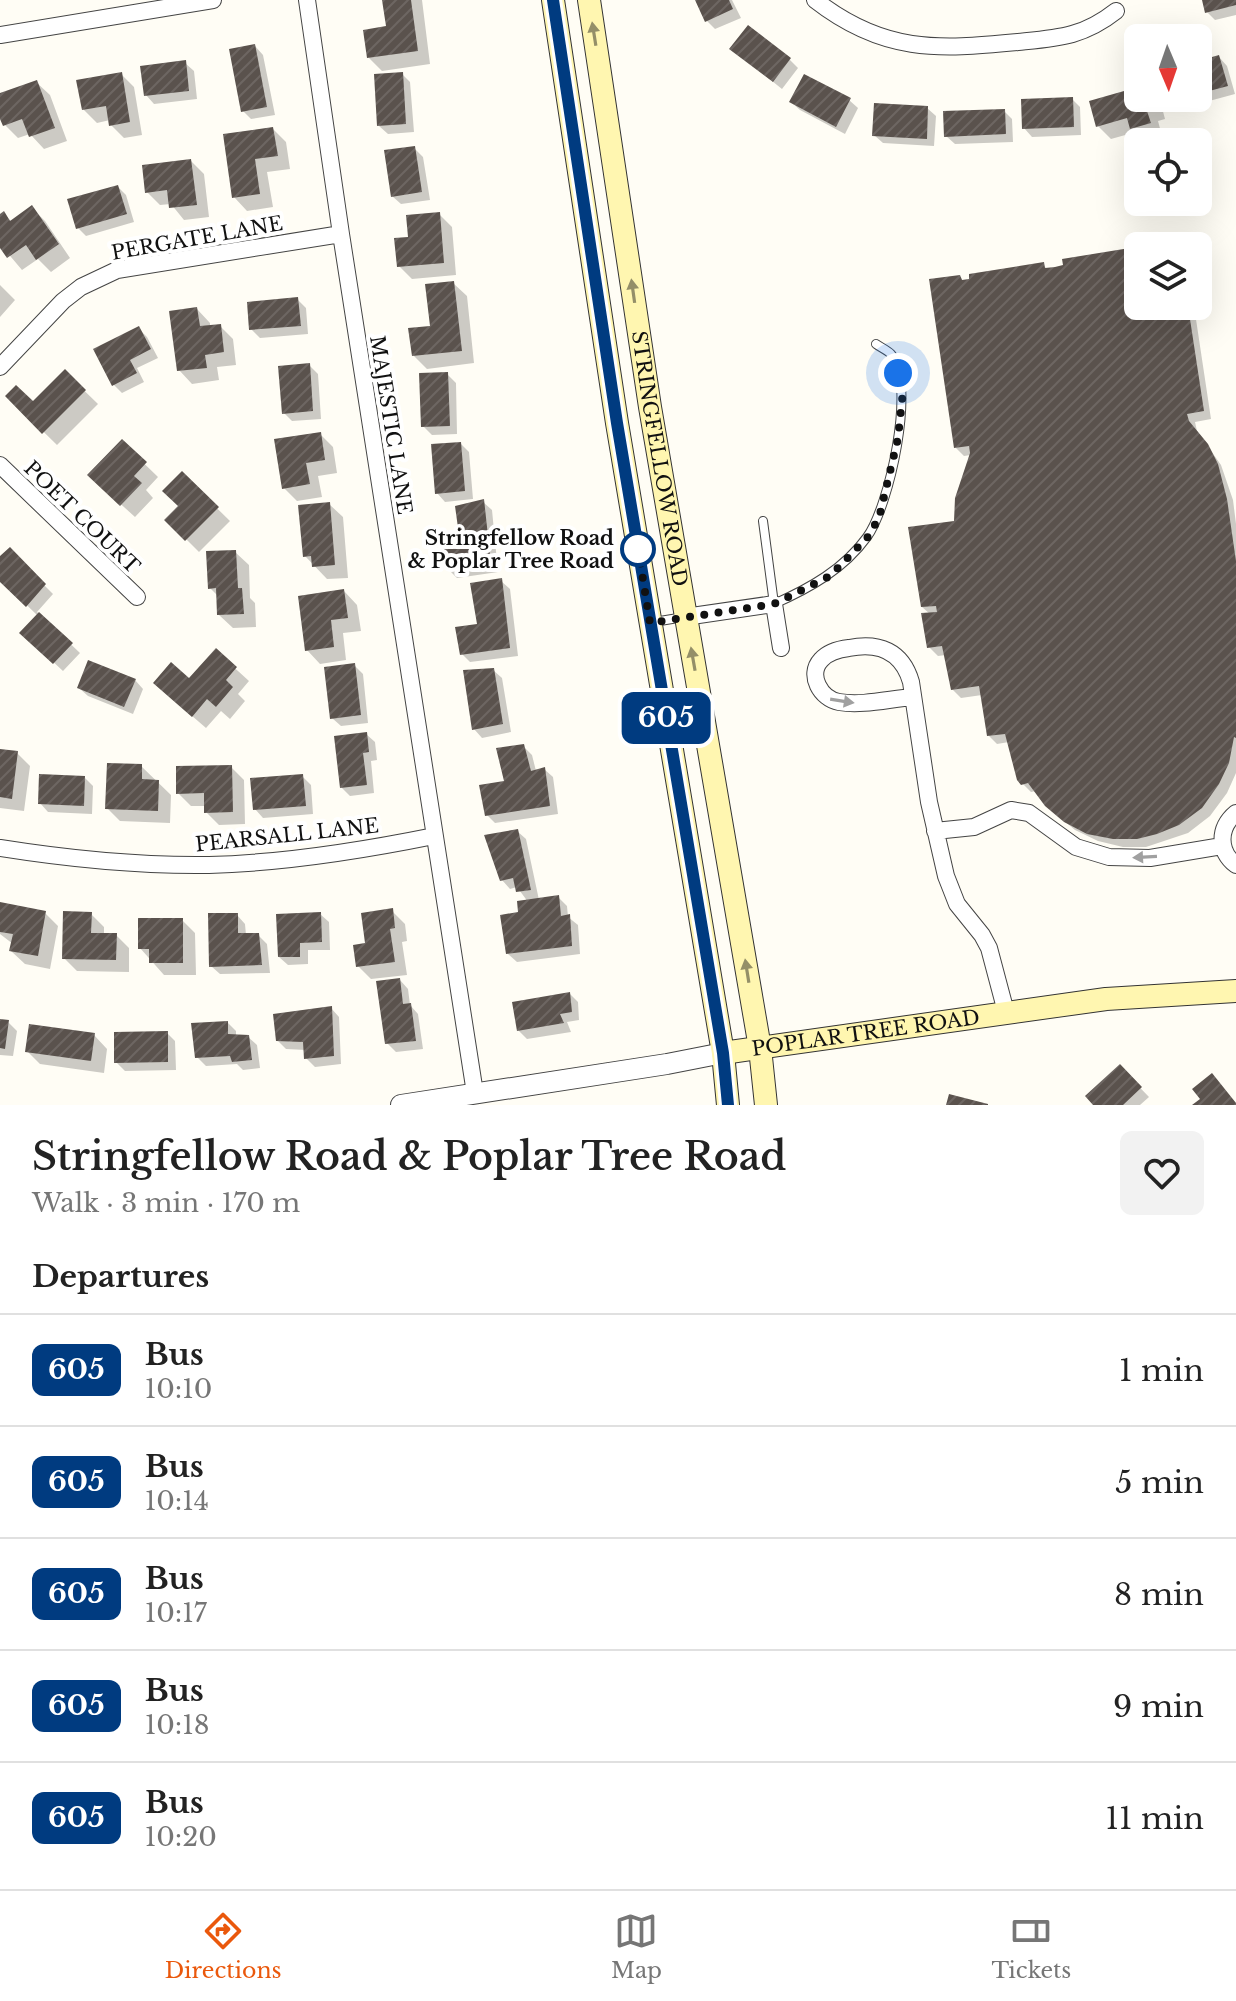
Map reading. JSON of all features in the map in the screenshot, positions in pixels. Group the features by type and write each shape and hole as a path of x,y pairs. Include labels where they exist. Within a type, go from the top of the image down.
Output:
{"main road":[{"name":"STRINGFELLOW ROAD","path":"553,0 650,623 723,1053 728,1105"},
{"name":"STRINGFELLOW ROAD","path":"589,0 650,407 760,1048 766,1105"},
{"name":"POPLAR TREE ROAD","path":"723,1053 1106,999 1236,991"}],"street":[{"path":"0,35 213,0"},
{"name":"MAJESTIC LANE","path":"307,0 475,1093"},
{"path":"815,0 842,19 873,34 907,44 942,48 1071,36 1098,25 1116,11"},
{"name":"PERGATE LANE","path":"0,367 63,301 81,287 117,270 341,234"},
{"name":"POET COURT","path":"0,465 137,597"},
{"path":"685,617 774,604 781,648"},
{"path":"913,697 837,702 820,691 816,681 817,668 820,660 832,652 880,646 900,659 909,674 913,697 935,831 946,876 957,904 989,948 1006,1012"},
{"path":"935,831 974,827 1011,810 1029,813 1076,847 1109,857 1150,858 1222,846"},
{"path":"1236,813 1225,826 1222,846 1236,865"},
{"name":"PEARSALL LANE","path":"0,848 107,862 209,865 306,857 434,836"},
{"name":"POPLAR TREE ROAD","path":"401,1105 723,1053"}],"lane":[{"path":"763,521 774,604 830,576 867,538 879,518 898,438 903,391 892,355 876,344"},
{"path":"650,623 685,617"}],"building":[{"path":"382,0 411,0 418,51 367,58 363,30 386,26"},
{"path":"695,0 729,0 733,9 705,22"},
{"path":"1202,0 1236,0 1236,5 1205,13"},
{"path":"748,25 791,58 773,82 729,49"},
{"path":"255,44 267,107 241,112 229,49"},
{"path":"1219,55 1228,86 1212,90 1212,57"},
{"path":"186,60 189,91 144,96 140,66"},
{"path":"122,72 130,122 109,126 106,106 82,110 76,80"},
{"path":"403,72 406,124 377,126 374,74"},
{"path":"804,74 851,98 836,127 789,102"},
{"path":"37,80 55,128 29,137 22,119 3,126 0,93"},
{"path":"1124,91 1124,112 1147,112 1151,123 1130,128 1127,118 1096,127 1089,101"},
{"path":"1073,97 1074,127 1022,129 1021,99"},
{"path":"874,103 928,106 927,139 872,136"},
{"path":"1005,109 1006,134 944,137 943,111"},
{"path":"273,127 278,156 255,159 260,194 232,198 223,134"},
{"path":"415,146 422,192 391,197 384,150"},
{"path":"191,159 197,205 169,208 167,190 145,193 142,165"},
{"path":"118,185 127,214 76,229 67,199"},
{"path":"32,205 59,244 36,260 26,245 7,258 0,248 0,214 4,211 10,221"},
{"path":"440,212 444,263 397,267 394,238 408,237 406,215"},
{"path":"1124,249 1124,320 1190,320 1204,411 1187,414 1218,464 1227,499 1236,561 1236,738 1229,763 1202,808 1179,825 1137,839 1087,834 1064,822 1045,806 1028,783 1021,785 1017,780 1005,734 987,736 979,686 951,690 942,646 927,648 921,613 937,612 936,606 921,607 908,527 954,521 955,498 970,453 969,446 954,448 929,279 960,275 962,280 969,279 969,274 1044,262 1045,268 1055,267 1063,265 1062,259"},
{"path":"454,281 462,351 412,356 408,328 430,326 425,284"},
{"path":"298,297 301,326 249,330 247,302"},
{"path":"197,307 200,326 221,324 224,352 205,355 207,368 177,371 169,311"},
{"path":"139,326 151,349 130,360 137,373 112,386 93,349"},
{"path":"310,363 313,411 282,414 278,366"},
{"path":"65,369 86,390 42,434 5,396 16,385 33,401"},
{"path":"448,372 450,426 421,427 419,373"},
{"path":"321,432 325,460 306,463 310,484 282,489 274,439"},
{"path":"122,439 147,462 134,476 142,483 120,506 87,475"},
{"path":"461,442 465,491 435,494 431,444"},
{"path":"182,471 219,507 185,541 164,520 178,506 162,491"},
{"path":"484,499 491,564 446,570 442,537 459,535 455,506"},
{"path":"330,502 335,565 312,567 311,556 303,557 298,505"},
{"path":"10,547 46,584 26,607 0,582 0,556"},
{"path":"236,550 238,588 242,588 244,614 217,615 216,588 208,589 206,551"},
{"path":"502,578 510,648 460,655 455,627 477,624 470,583"},
{"path":"344,589 348,618 331,620 334,647 305,651 298,596"},
{"path":"39,612 73,643 53,664 19,633"},
{"path":"216,648 237,667 226,680 233,687 216,707 207,699 192,717 153,683 171,662 189,678"},
{"path":"88,660 136,679 124,707 77,688"},
{"path":"355,663 361,715 330,719 324,667"},
{"path":"494,668 503,724 472,730 463,670"},
{"path":"367,732 369,752 363,753 367,785 340,788 334,736"},
{"path":"524,744 531,771 545,767 550,806 485,816 479,785 504,781 496,748"},
{"path":"0,749 18,751 12,799 0,797"},
{"path":"107,763 142,764 142,779 159,780 158,811 105,809"},
{"path":"232,765 233,812 204,813 204,793 176,794 176,766"},
{"path":"39,774 85,776 84,806 38,804"},
{"path":"303,774 306,806 253,810 250,778"},
{"path":"518,829 531,890 516,892 513,878 500,881 484,835"},
{"path":"559,895 561,916 570,914 572,946 506,954 500,915 518,912 517,901"},
{"path":"0,902 46,911 38,956 9,951 13,934 0,932"},
{"path":"393,908 395,928 390,929 395,962 356,967 353,945 365,943 361,913"},
{"path":"63,911 92,912 91,933 117,933 116,960 62,959"},
{"path":"321,912 322,942 300,943 300,957 278,957 276,914"},
{"path":"208,913 238,913 238,933 259,933 262,965 209,967"},
{"path":"138,918 183,918 183,963 149,963 149,949 138,949"},
{"path":"400,978 403,1004 411,1003 416,1041 385,1044 376,981"},
{"path":"570,992 572,1012 560,1014 564,1023 517,1031 512,1002"},
{"path":"332,1006 334,1056 304,1059 303,1042 276,1041 273,1014"},
{"path":"0,1019 9,1020 5,1049 0,1048"},
{"path":"228,1021 228,1034 249,1035 252,1060 232,1062 230,1056 195,1058 191,1023"},
{"path":"29,1024 95,1033 91,1061 25,1052"},
{"path":"168,1031 168,1062 114,1063 114,1032"},
{"path":"1120,1064 1142,1087 1123,1105 1093,1105 1085,1096"},
{"path":"1212,1073 1236,1105 1192,1105 1200,1099 1192,1089"},
{"path":"949,1094 988,1104 988,1105 946,1105"}],"bus line":[{"name":"605","path":"553,0 617,423 723,1053 728,1105"}],"place":[{"name":"Stringfellow Road & Poplar Tree Road","path":"638,549"}],"route":[{"path":"638,549 637,542 650,623 774,604 830,576 867,538 879,518 898,438 903,391 898,373"}]}
